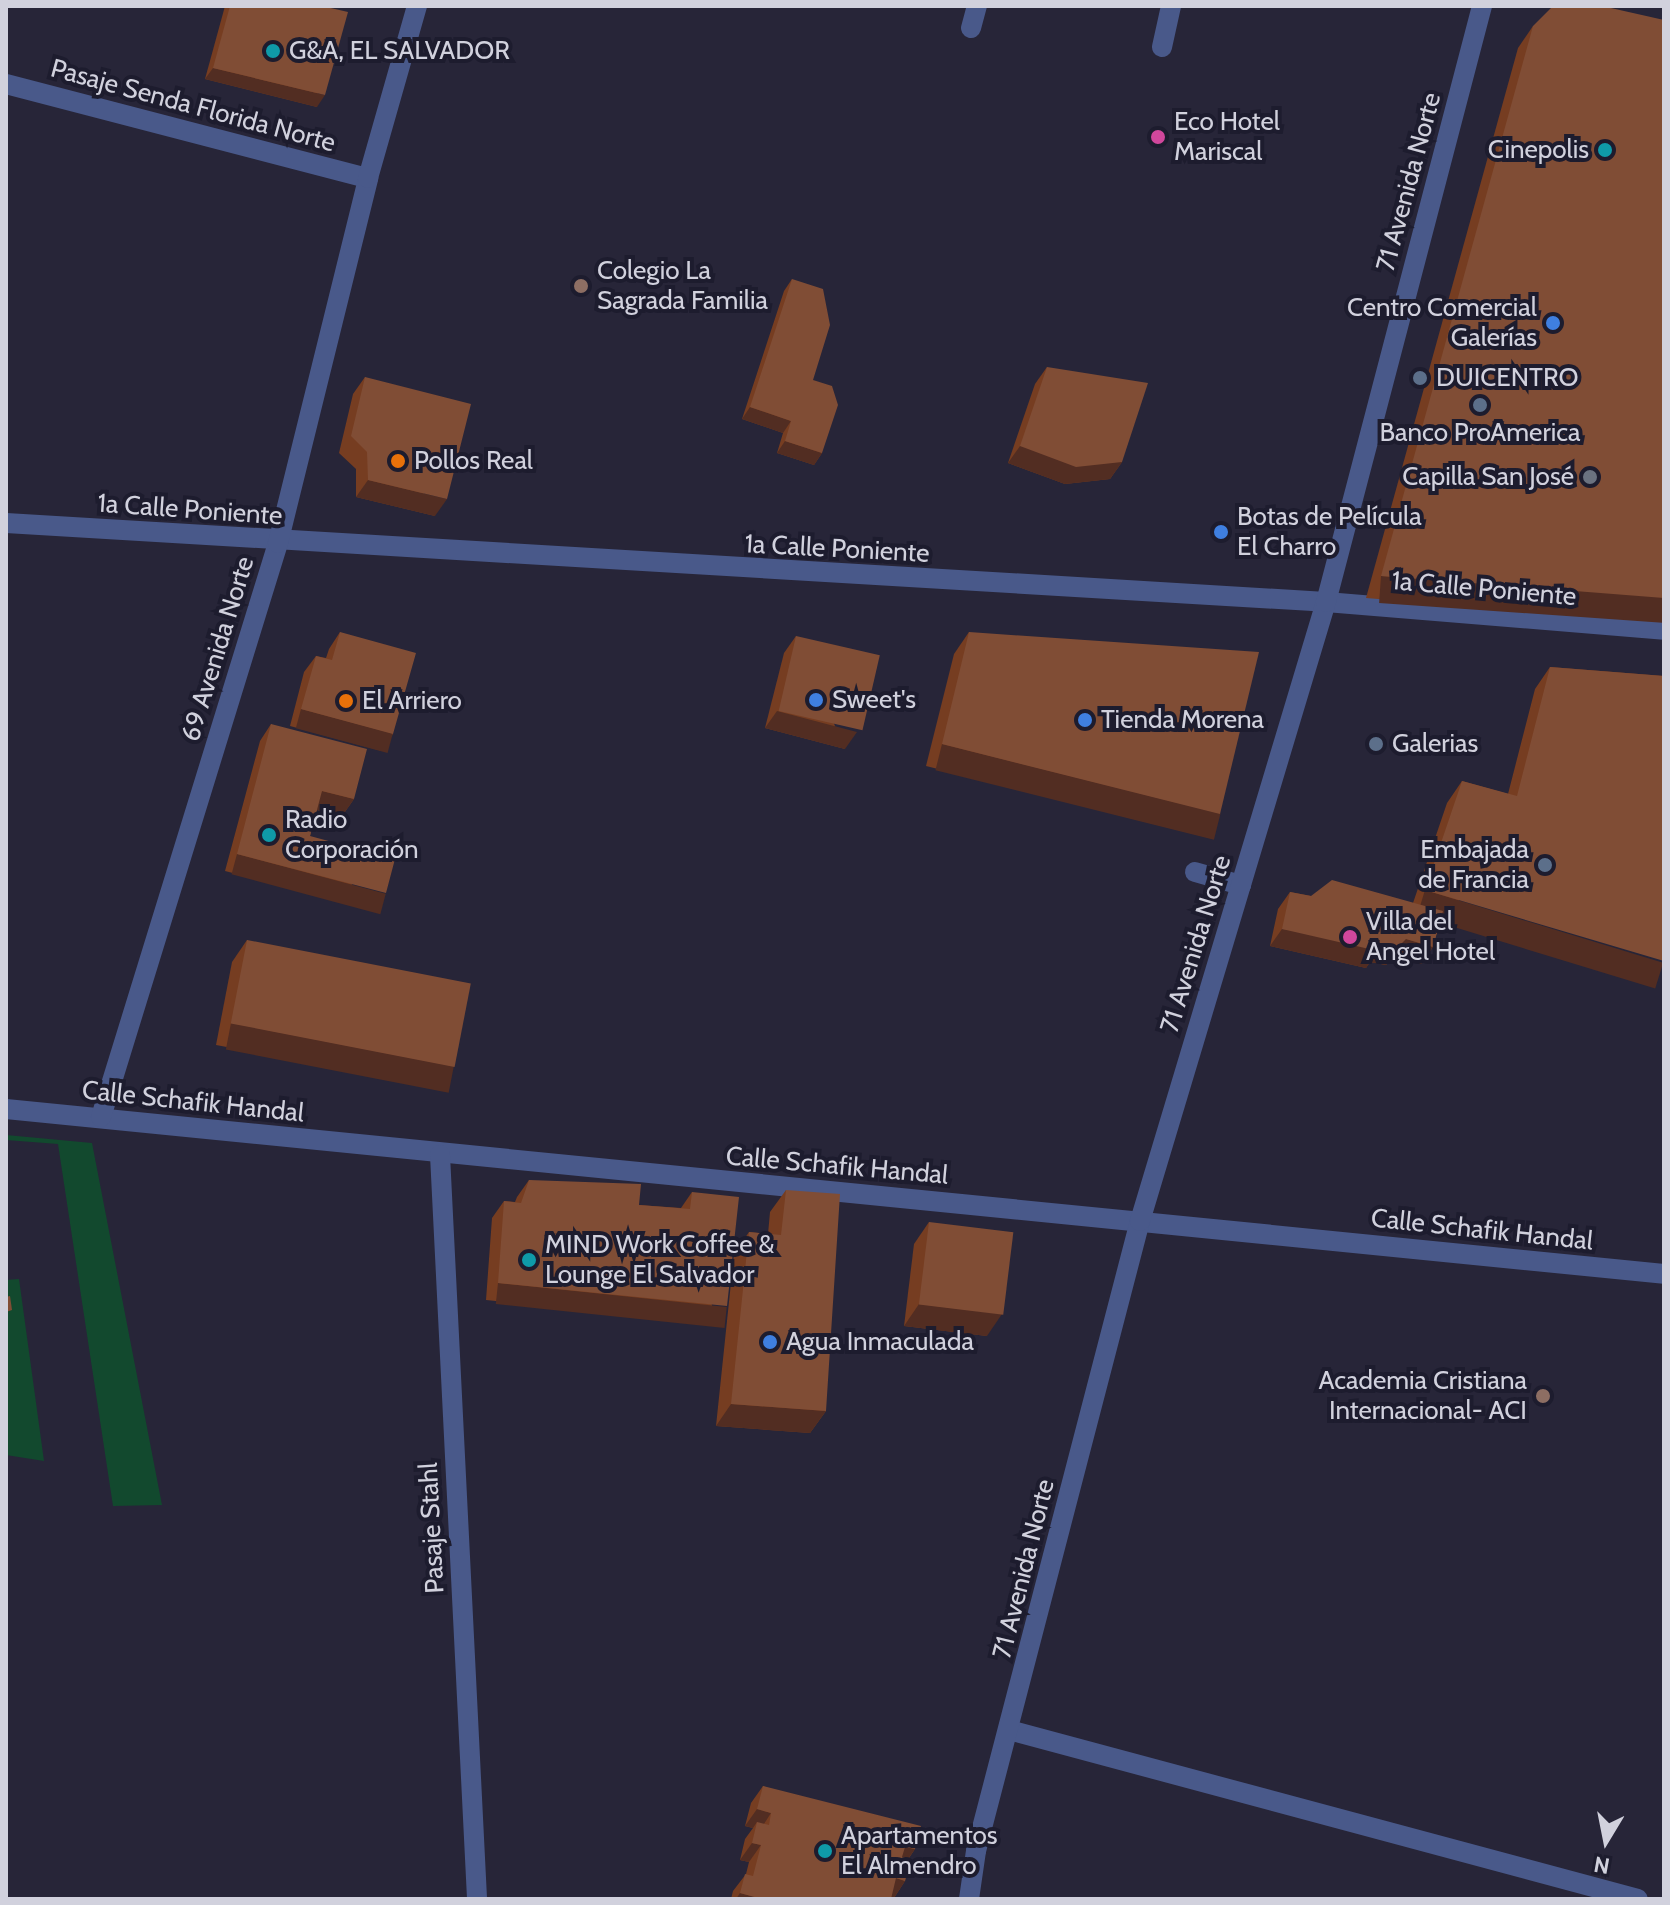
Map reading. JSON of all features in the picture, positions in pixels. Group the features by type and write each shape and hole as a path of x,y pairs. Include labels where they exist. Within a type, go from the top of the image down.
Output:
{"street":[{"name":"69 Avenida Norte","path":"101,1117 278,543 368,178 417,6"},
{"path":"971,28 977,6"},
{"path":"1162,47 1171,6"},
{"name":"71 Avenida Norte","path":"969,1899 1009,1730 1140,1221 1326,602 1482,6"},
{"name":"Pasaje Senda Florida Norte","path":"6,84 368,178"},
{"name":"1a Calle Poniente","path":"6,523 278,543 1326,602 1664,630"},
{"path":"1195,872 1241,885"},
{"name":"Calle Schafik Handal","path":"6,1109 440,1155 1664,1274"},
{"name":"Pasaje Stahl","path":"440,1155 477,1899"},
{"path":"1009,1730 1638,1899"}],"green space":[{"path":"6,1135 92,1143 162,1505 113,1506 58,1144 6,1140"},
{"path":"19,1279 44,1461 6,1455 6,1280"}],"building":[{"name":"G&A, EL SALVADOR","path":"230,6 322,6 348,12 325,95 213,68"},
{"name":"Centro Comercial Galerías","path":"1553,6 1602,6 1664,20 1664,598 1381,576 1533,26"},
{"path":"792,279 823,289 830,325 813,380 832,386 838,405 822,453 785,441 791,421 750,407"},
{"path":"1047,367 1148,383 1122,462 1076,467 1020,446"},
{"name":"Pollos Real","path":"365,377 471,404 447,499 368,480 367,452 351,436"},
{"name":"El Arriero","path":"340,632 416,653 393,734 301,709 316,656 332,660"},
{"name":"Tienda Morena","path":"969,632 1259,652 1220,814 942,744"},
{"name":"Sweet's","path":"796,636 880,655 862,730 779,711"},
{"name":"Embajada de Francia","path":"1550,667 1664,676 1664,961 1425,890 1462,781 1517,796"},
{"name":"Radio Corporación","path":"271,724 367,749 354,799 322,791 310,836 395,859 386,893 237,854"},
{"path":"1332,880 1443,911 1433,947 1406,939 1397,948 1380,944 1378,951 1282,929 1290,892 1311,896"},
{"path":"247,940 471,984 455,1067 231,1023"},
{"path":"529,1180 641,1184 639,1205 690,1209 692,1192 739,1197 727,1306 498,1283 504,1201 521,1203"},
{"name":"Agua Inmaculada","path":"786,1190 840,1194 826,1411 731,1404 749,1232 781,1235"},
{"path":"929,1222 1013,1232 1003,1315 919,1304"},
{"path":"10,1296 12,1310 6,1312 6,1297"},
{"name":"Apartamentos El Almendro","path":"763,1786 921,1826 915,1849 905,1847 902,1857 911,1859 905,1881 896,1878 891,1899 762,1899 740,1893 745,1874 753,1876 761,1845 752,1843 757,1822 769,1825 771,1813 757,1809"}],"place":[{"name":"G&A, EL SALVADOR","path":"273,51"},
{"name":"Eco Hotel Mariscal","path":"1158,137"},
{"name":"Cinepolis","path":"1605,150"},
{"name":"Colegio La Sagrada Familia","path":"581,286"},
{"name":"Centro Comercial Galerías","path":"1553,323"},
{"name":"DUICENTRO","path":"1420,378"},
{"name":"Banco ProAmerica","path":"1480,405"},
{"name":"Pollos Real","path":"398,461"},
{"name":"Capilla San José","path":"1590,477"},
{"name":"Botas de Película El Charro","path":"1221,532"},
{"name":"Sweet's","path":"816,700"},
{"name":"El Arriero","path":"346,701"},
{"name":"Tienda Morena","path":"1085,720"},
{"name":"Galerias","path":"1376,744"},
{"name":"Radio Corporación","path":"269,835"},
{"name":"Embajada de Francia","path":"1545,865"},
{"name":"Villa del Angel Hotel","path":"1350,937"},
{"name":"MIND Work Coffee & Lounge El Salvador","path":"529,1260"},
{"name":"Agua Inmaculada","path":"770,1342"},
{"name":"Academia Cristiana Internacional- ACI","path":"1543,1396"},
{"name":"Apartamentos El Almendro","path":"825,1851"}]}
